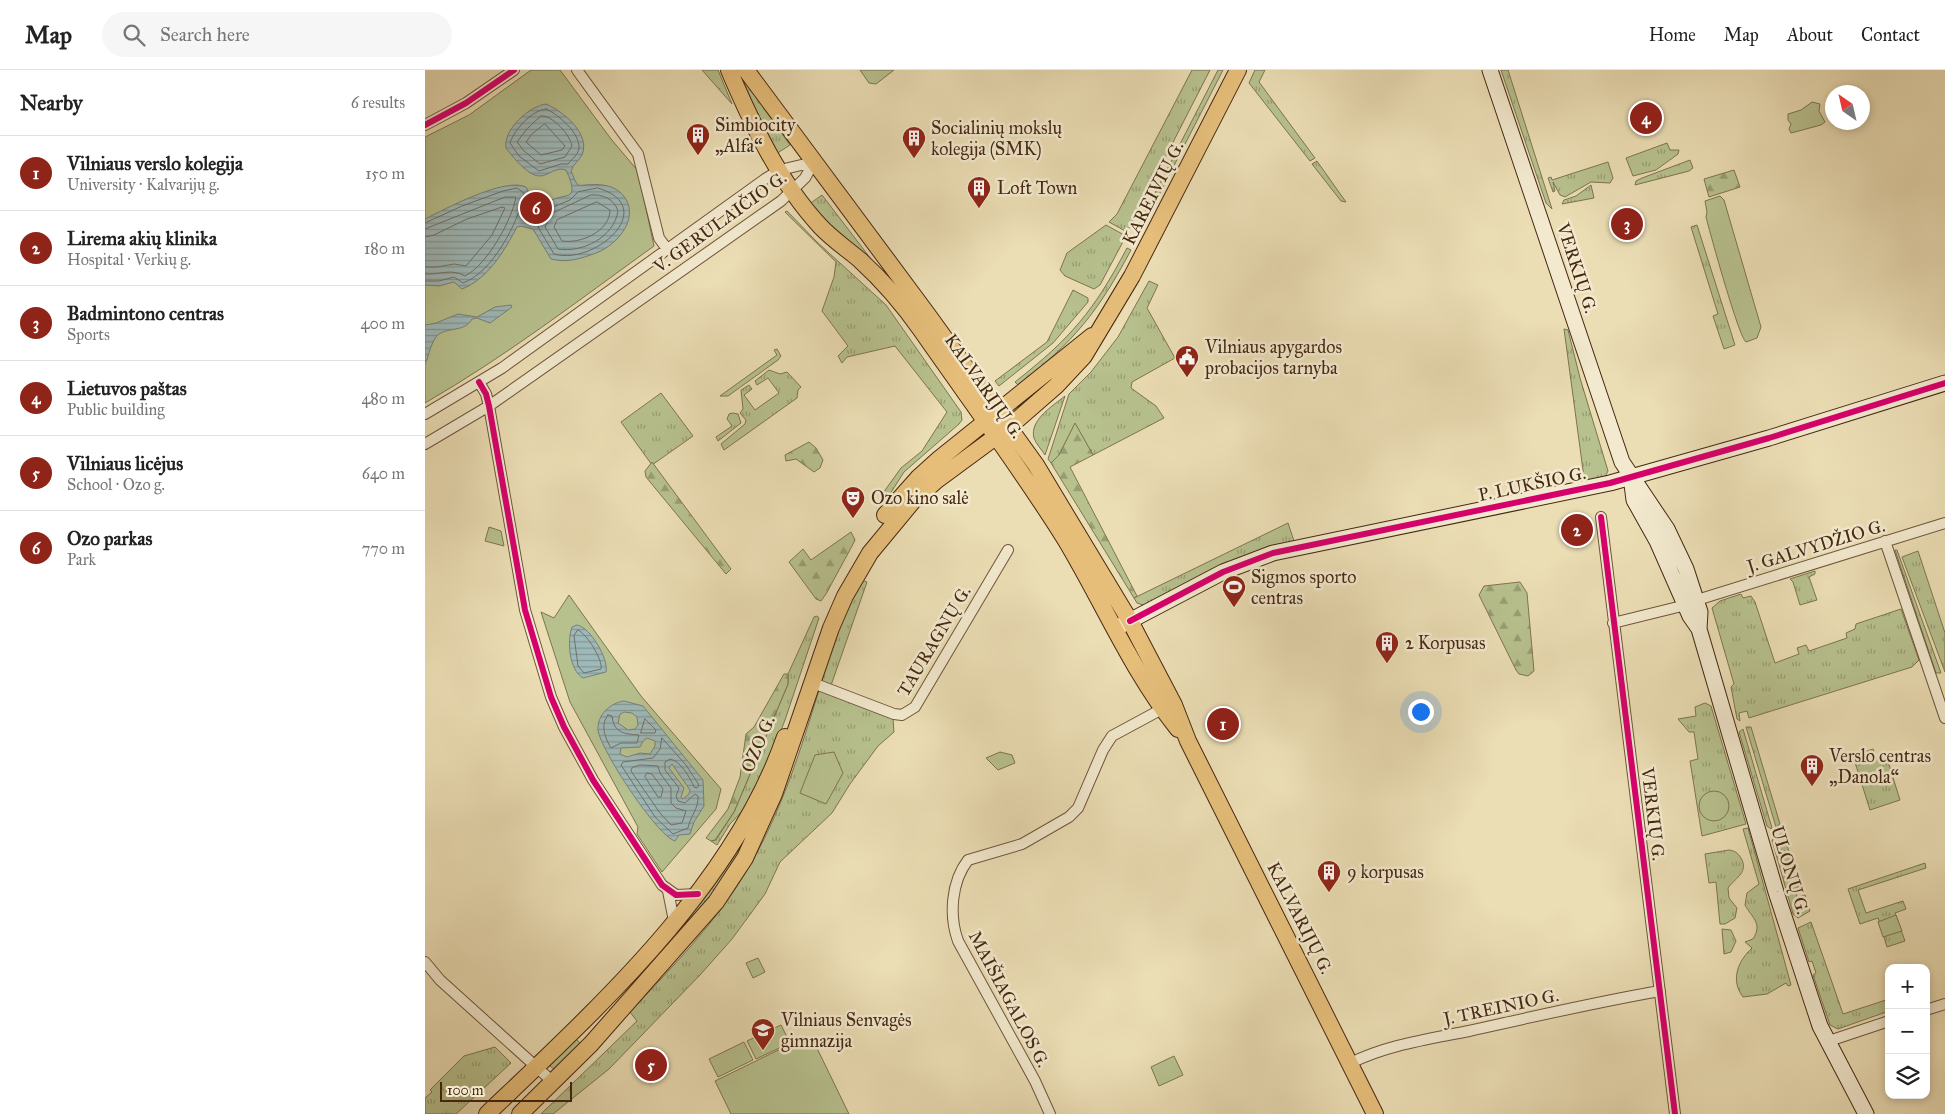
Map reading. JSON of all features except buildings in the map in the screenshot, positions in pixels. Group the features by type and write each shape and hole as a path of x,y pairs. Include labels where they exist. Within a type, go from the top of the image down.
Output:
{"main road":[{"name":"KALVARIJŲ G.","path":"729,70 751,121 794,192 821,228 859,259 900,302 1065,540 1162,709 1188,741"},
{"name":"KALVARIJŲ G.","path":"746,70 1041,473 1130,621 1174,705 1188,741 1375,1114"},
{"name":"KAREIVIŲ G.","path":"996,438 1070,372 1084,356 1132,276 1238,70"},
{"name":"VERKIŲ G.","path":"1490,70 1613,438 1622,462 1631,476"},
{"name":"KAREIVIŲ G.","path":"985,422 1098,332"},
{"name":"P. LUKŠIO G.","path":"1116,629 1223,572 1273,553 1549,497 1769,438 1945,383"},
{"name":"OZO G.","path":"487,1114 537,1067 597,1005 698,894 745,822 760,791 783,740 827,610 860,547 918,478 985,422"},
{"name":"OZO G.","path":"520,1114 553,1082 652,976 716,902 745,858 774,794 831,628 845,596 883,535 901,513 937,480 996,438"},
{"name":"ULONŲ G.","path":"1631,476 1634,500 1691,602 1700,612 1699,629 1776,892 1826,1042 1866,1114"}],"street":[{"path":"425,125 450,112 514,70"},
{"path":"577,70 638,154 657,233 667,249"},
{"name":"V. GERULAIČIO G.","path":"425,414 479,382 780,170 814,162"},
{"name":"V. GERULAIČIO G.","path":"425,444 489,406 794,192 814,162"},
{"path":"479,382 486,394 489,406 525,610 551,697 564,727 593,780 648,866 668,891 676,895 698,894"},
{"name":"VERKIŲ G.","path":"1601,517 1675,1114"},
{"name":"J. GALVYDŽIO G.","path":"1613,623 1691,602 1945,523"},
{"path":"1885,541 1945,718"},
{"name":"TAURAGNŲ G.","path":"813,683 894,714 902,715 909,712 915,707 932,680 1007,550"},
{"name":"MAIŠIAGALOS G.","path":"1050,1114 1035,1081 954,931 952,912 961,874 968,860 1022,844 1069,817 1078,808 1085,795 1107,742 1118,731 1162,709"},
{"path":"668,891 675,921"},
{"path":"425,962 440,980 553,1082"},
{"name":"J. TREINIO G.","path":"1351,1064 1366,1056 1415,1043 1660,991"},
{"path":"1929,1009 1945,1004"},
{"path":"1826,1042 1885,1022"}],"green space":[{"path":"531,70 560,70 611,139 638,171 654,246 484,367 425,403 425,137 469,115"},
{"path":"702,70 718,70 732,104"},
{"path":"860,70 894,70 876,84 869,83"},
{"path":"1192,70 1210,70 1127,232 1109,222 1117,214"},
{"path":"1218,70 1223,70 1143,226 1139,224"},
{"path":"1255,70 1265,70 1259,82 1315,158 1310,161 1249,83"},
{"path":"1501,70 1508,70 1552,209 1546,203"},
{"path":"743,82 746,82 790,145 776,154"},
{"path":"1812,102 1820,104 1819,111 1825,122 1821,125 1791,133 1788,114 1801,110"},
{"path":"1667,143 1670,150 1679,150 1678,154 1656,170 1633,176 1626,158"},
{"path":"1690,160 1693,168 1689,171 1635,185 1636,181 1642,178"},
{"path":"1317,161 1346,202 1341,201 1312,164"},
{"path":"1608,162 1613,178 1610,183 1591,182 1565,197 1560,195 1553,182 1555,191 1553,192 1548,178 1551,177 1552,180"},
{"path":"1734,170 1740,187 1709,197 1704,179"},
{"path":"1591,185 1594,198 1562,204 1564,200 1576,196"},
{"path":"822,195 887,280 808,205"},
{"path":"1720,196 1724,200 1761,327 1757,338 1746,342 1731,305 1706,217 1705,201"},
{"path":"787,211 817,242 886,305 961,412 962,420 959,424 904,472 888,497 883,493 901,468 922,451 947,412 895,346 847,357 842,363 838,356 848,346 822,311 834,277 836,262 785,212"},
{"path":"1106,225 1126,236 1100,285 1094,289 1065,276 1060,270 1067,253"},
{"path":"1697,225 1735,345 1724,349 1713,316 1718,314 1691,227"},
{"path":"1127,248 1131,250 1096,309 1070,340 1018,385 1015,382 1035,366 1080,322 1103,289"},
{"path":"1149,281 1158,285 1147,308 1175,358 1132,382 1131,388 1156,406 1164,418 1093,455 1075,424 1059,455 1051,463 1048,459 1069,394 1091,372 1118,337"},
{"path":"1073,290 1088,298 1088,302 1053,343 999,386 995,381 1047,342"},
{"path":"1564,329 1568,330 1580,378 1608,471 1604,479 1585,485"},
{"path":"777,349 781,356 778,360 728,396 720,396 777,355 774,350"},
{"path":"769,370 780,374 787,372 801,387 798,390 797,398 724,450 721,444 745,424 746,420 740,413 743,409 741,390 749,385 752,389 744,395 755,410 779,393 768,378 757,385 755,381"},
{"path":"661,393 693,436 652,465 621,422"},
{"path":"1065,396 1045,455 1034,438 1033,431 1035,425 1049,408"},
{"path":"729,414 738,414 741,423 718,441 716,437 732,426 727,419"},
{"path":"1075,423 1093,455 1070,467 1137,596 1134,598 1051,463 1059,455"},
{"path":"809,442 816,448 823,460 820,468 814,472 796,459 786,461 785,455"},
{"path":"652,462 731,569 726,574 646,477 645,471"},
{"path":"1288,523 1294,541 1146,606 1137,603 1134,598"},
{"path":"489,527 501,531 504,546 485,541"},
{"path":"851,532 855,540 852,546 826,594 821,601 816,599 789,562 803,549 811,560"},
{"path":"1895,550 1897,550 1941,673 1936,673"},
{"path":"1918,551 1945,633 1945,672 1902,557"},
{"path":"1815,571 1815,574 1809,577 1817,600 1800,605 1793,582 1790,579"},
{"path":"862,580 867,582 828,694 893,719 894,732 878,746 850,784 832,813 780,862 765,894 732,939 700,975 609,1069 553,1114 541,1114 637,1021 630,1012 677,962 721,910 746,872 775,817 797,758 835,638 844,615"},
{"path":"1520,582 1527,593 1534,671 1528,676 1519,674 1516,670 1479,595 1484,586"},
{"path":"1741,594 1743,598 1751,596 1755,602 1775,663 1799,654 1797,648 1806,645 1809,651 1847,638 1846,633 1855,629 1856,624 1901,609 1919,660 1912,667 1749,718 1747,711 1739,713 1740,721 1737,719 1731,687 1734,684 1712,608 1720,601"},
{"path":"569,595 641,696 721,789 716,809 662,872 637,834 638,827 570,702 541,612 554,618"},
{"path":"817,616 819,618 785,720 767,766 749,804 730,824 717,845 711,841 716,840 734,812 788,684 788,674 814,617"},
{"path":"784,674 788,674 788,684 734,812 715,840 711,841 706,838 728,809 740,777 746,734 754,727"},
{"path":"1705,703 1711,706 1746,824 1702,836 1690,761 1698,759 1694,732 1689,732 1678,719 1696,716 1695,707"},
{"path":"1746,727 1751,727 1780,824 1776,827"},
{"path":"1743,729 1771,829 1767,826 1739,732"},
{"path":"1873,749 1876,758 1886,755 1900,800 1870,810 1853,756"},
{"path":"834,752 843,773 826,804 800,793 815,755"},
{"path":"1000,752 1012,755 1015,763 998,770 986,758"},
{"path":"1714,791 1725,795 1729,806 1725,817 1714,821 1703,817 1699,806 1703,795"},
{"path":"761,803 729,876 646,976 640,971 576,1039 581,1044 554,1069 547,1064 575,1037"},
{"path":"1748,828 1791,985 1788,986 1786,983 1767,994 1743,997 1737,984 1737,971 1743,959 1752,948 1745,942 1753,939 1757,929 1755,921 1745,905 1747,893 1759,884 1743,829"},
{"path":"1781,834 1784,835 1799,885 1796,892 1797,897 1805,895 1810,911 1798,918 1793,914 1772,840"},
{"path":"1729,850 1740,856 1743,869 1740,876 1728,888 1729,898 1737,908 1735,918 1725,924 1720,924 1716,882 1709,883 1705,854"},
{"path":"1925,863 1926,868 1858,890 1866,913 1903,901 1906,909 1895,913 1905,941 1887,947 1878,918 1860,924 1848,889"},
{"path":"1896,915 1902,931 1883,937 1878,922"},
{"path":"1811,922 1843,1014 1885,1000 1885,1012 1838,1029 1830,1025 1813,975 1816,973 1812,961 1809,962 1798,928"},
{"path":"1722,929 1731,930 1736,941 1731,952 1724,954"},
{"path":"758,958 765,972 753,978 746,963"},
{"path":"781,1025 790,1043 756,1059 747,1041"},
{"name":"Vilniaus Senvagės gimnazija","path":"807,1036 811,1043 814,1042 849,1114 731,1114 715,1081"},
{"path":"744,1042 753,1060 718,1077 709,1059"},
{"path":"495,1047 511,1063 456,1114 425,1114 425,1098 432,1092 430,1090 464,1056"},
{"path":"1174,1056 1183,1075 1159,1086 1151,1067"}],"water":[{"path":"546,104 560,112 574,124 583,139 582,155 571,171 577,184 608,186 621,193 627,202 629,211 629,220 625,228 604,249 579,259 563,261 551,259 533,229 517,227 495,263 472,284 462,289 454,282 439,286 425,285 425,219 476,195 504,186 517,185 526,187 529,193 522,220 531,225 544,205 551,200 571,193 571,181 566,170 559,169 543,176 534,175 521,165 506,148 506,141 513,126 533,109"},
{"path":"511,305 512,307 490,323 477,318 472,319 461,328 439,334 432,344 425,364 425,325 436,323 458,314 477,317 495,307"},
{"path":"577,625 593,637 605,659 606,672 583,678 578,674 570,655 570,633 572,627"},
{"path":"624,701 643,706 703,780 704,806 694,822 690,834 679,835 675,841 667,836 643,809 608,755 601,740 598,725 605,711","holes":["624,712 632,713 637,717 638,725 635,729 628,730 618,723 620,714","647,738 655,741 655,746 650,754 640,753 627,757 620,754 621,748 640,747","672,764 690,790 689,794 683,799 681,797 684,788 669,768"]}],"cycle path":[{"path":"425,125 466,103 514,70"},
{"path":"479,382 486,394 489,406 525,610 551,697 564,727 593,780 662,885 676,895 698,894"},
{"path":"1130,621 1223,572 1273,553 1610,483 1769,438 1945,383"},
{"path":"1601,517 1675,1114"}],"place":[{"name":"Lietuvos paštas","path":"1646,118"},
{"name":"Simbiocity „Alfa“","path":"698,156"},
{"name":"Socialinių mokslų kolegija (SMK)","path":"914,159"},
{"name":"Ozo parkas","path":"536,208"},
{"name":"Loft Town","path":"979,209"},
{"name":"Badmintono centras","path":"1627,224"},
{"name":"Vilniaus apygardos probacijos tarnyba","path":"1187,378"},
{"name":"Ozo kino salė","path":"853,519"},
{"name":"Lirema akių klinika","path":"1577,530"},
{"name":"Sigmos sporto centras","path":"1234,608"},
{"name":"2 Korpusas","path":"1387,664"},
{"name":"Vilniaus verslo kolegija","path":"1223,724"},
{"name":"Verslo centras „Danola“","path":"1812,787"},
{"name":"9 korpusas","path":"1329,893"},
{"name":"Vilniaus Senvagės gimnazija","path":"763,1051"},
{"name":"Vilniaus licėjus","path":"651,1065"}]}
